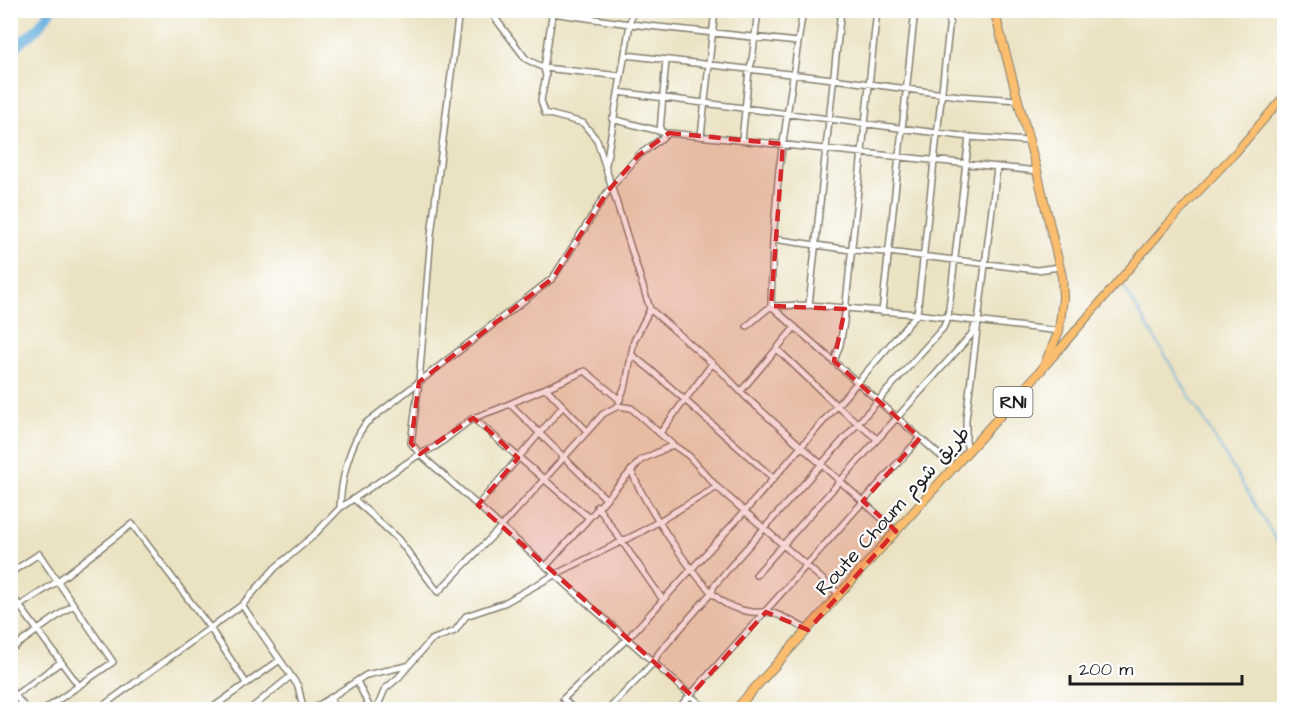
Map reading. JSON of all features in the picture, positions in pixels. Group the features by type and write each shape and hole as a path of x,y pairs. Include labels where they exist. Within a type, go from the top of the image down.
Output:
{"highway":[{"name":"Route Choum طريق شوم","path":"735,710 1043,368 1059,331 1063,298 1060,267 994,10"}],"main road":[{"path":"1043,368 1167,225 1236,152 1284,96"}],"street":[{"path":"459,10 431,235 419,382 411,442 420,454 547,565 706,710"},
{"path":"489,10 526,59 544,68 621,76"},
{"path":"606,165 632,10"},
{"path":"701,136 716,10"},
{"path":"742,140 758,10"},
{"path":"771,306 773,239 783,144 803,10"},
{"path":"809,305 841,10"},
{"path":"834,361 840,345 845,309 878,10"},
{"path":"882,312 915,10"},
{"path":"575,710 563,699 628,638 745,511 917,314 951,10"},
{"path":"798,42 630,24 553,12 541,100 545,113 583,123 597,140 650,309 896,531"},
{"path":"625,56 793,74 906,90 1018,100"},
{"path":"660,131 666,60"},
{"path":"618,92 829,121 969,137 1029,141"},
{"path":"612,119 669,133 1037,171"},
{"path":"340,508 340,490 359,432 366,423 553,278 613,186 639,155 669,133"},
{"path":"608,710 654,662 658,654 764,528 944,328 948,318 969,137"},
{"path":"968,452 966,419 997,168"},
{"path":"773,239 851,250 888,252 1037,270 1060,267"},
{"path":"747,326 771,306 809,305 917,314 1059,331"},
{"path":"771,306 954,468"},
{"path":"354,499 398,539 438,592 544,481 603,414 619,403 626,384 634,341 650,309"},
{"path":"756,575 971,335 977,321"},
{"path":"741,391 795,327"},
{"path":"777,349 877,440"},
{"path":"632,355 773,478"},
{"path":"660,433 712,364"},
{"path":"97,710 242,605 275,568 313,536 340,508 420,454 435,447 458,427 473,418 585,371 619,403 631,408 673,446 689,456 717,487 839,594"},
{"path":"546,388 587,431"},
{"path":"510,404 605,498"},
{"path":"478,505 563,406"},
{"path":"473,418 588,517"},
{"path":"677,710 920,438"},
{"path":"547,565 597,506 641,460 673,446"},
{"path":"631,470 659,521 691,569 724,603 753,613 766,612 808,630"},
{"path":"376,710 385,689 431,640 455,631 466,616 504,603 556,574 622,542 717,487"},
{"path":"597,506 663,600"},
{"path":"10,612 58,580 132,524 210,628 246,683"},
{"path":"10,573 39,554 113,662 44,710"},
{"path":"10,593 80,686"},
{"path":"10,650 73,605"},
{"path":"242,605 298,686 302,703 301,710"},
{"path":"208,710 280,660"},
{"path":"13,697 61,662"},
{"path":"311,710 366,675 409,666"},
{"path":"249,710 291,676"},
{"path":"357,681 371,710"},
{"path":"10,689 13,697 27,710"},
{"path":"330,698 336,710"}],"highlighted area":[{"path":"669,133 783,144 771,306 845,309 834,361 920,438 863,501 896,531 808,630 766,612 691,695 478,505 518,458 486,428 473,418 420,454 411,443 419,382 553,278 608,191 639,155"}],"waterway":[{"path":"10,51 37,29 51,10"},
{"path":"1124,287 1284,553"}]}
